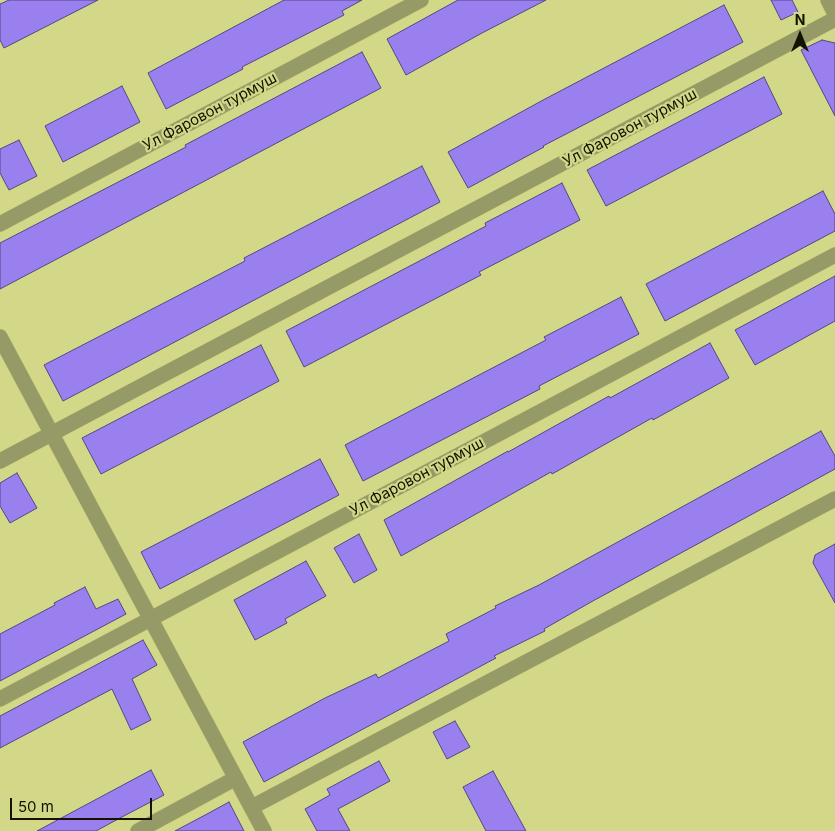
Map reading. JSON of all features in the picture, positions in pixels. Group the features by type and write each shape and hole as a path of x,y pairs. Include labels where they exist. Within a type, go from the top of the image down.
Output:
{"street":[{"name":"Ул Фаровон турмуш","path":"0,224 421,0"},
{"path":"828,0 835,14"},
{"name":"Ул Фаровон турмуш","path":"0,461 835,19"},
{"name":"Ул Фаровон турмуш","path":"0,699 835,254"},
{"path":"0,337 264,831"},
{"path":"252,807 835,499"},
{"path":"138,831 236,778"}],"building":[{"path":"9,0 98,0 4,48 0,40 0,4"},
{"path":"284,0 362,0 342,11 344,15 242,67 243,69 166,109 148,73"},
{"path":"458,0 546,0 406,75 387,39"},
{"path":"771,0 792,0 798,12 781,20"},
{"path":"724,5 743,42 543,146 468,188 448,152"},
{"path":"822,40 835,43 835,116 801,50"},
{"path":"362,52 381,88 0,289 0,243 186,147 185,145"},
{"path":"764,77 782,114 606,206 587,170"},
{"path":"122,86 140,122 63,162 45,126"},
{"path":"19,140 37,176 9,190 0,173 0,149"},
{"path":"422,166 440,202 63,401 44,365 245,261 244,258"},
{"path":"562,183 580,220 479,272 481,275 304,367 286,331 486,226 485,223"},
{"path":"823,191 835,214 835,231 665,321 646,284"},
{"path":"835,276 835,321 755,365 735,330"},
{"path":"621,297 639,334 539,386 540,389 363,481 345,445 546,340 544,337"},
{"path":"710,343 729,378 653,420 652,418 552,474 551,472 401,556 384,520 609,396 610,398"},
{"path":"261,345 279,381 101,474 82,438"},
{"path":"821,431 835,456 835,469 591,602 544,629 545,631 494,656 496,658 264,782 243,742 325,698 376,674 378,678 449,641 446,634 496,608 495,606 539,585"},
{"path":"320,459 339,495 160,589 141,552"},
{"path":"17,473 37,508 10,523 0,506 0,483"},
{"path":"359,534 377,570 354,583 334,548"},
{"path":"835,544 835,603 813,563 815,555"},
{"path":"306,561 326,596 285,619 287,623 255,640 234,600"},
{"path":"85,587 96,609 118,599 126,614 0,681 0,634"},
{"path":"143,640 157,665 132,679 151,720 131,730 112,689 0,748 0,716"},
{"path":"455,721 470,747 447,759 433,732"},
{"path":"379,761 390,781 338,809 350,831 317,831 305,809 330,795 327,789"},
{"path":"151,770 164,795 96,831 37,831"},
{"path":"493,771 526,831 486,831 463,787"},
{"path":"229,802 244,831 175,831 207,814"}]}
